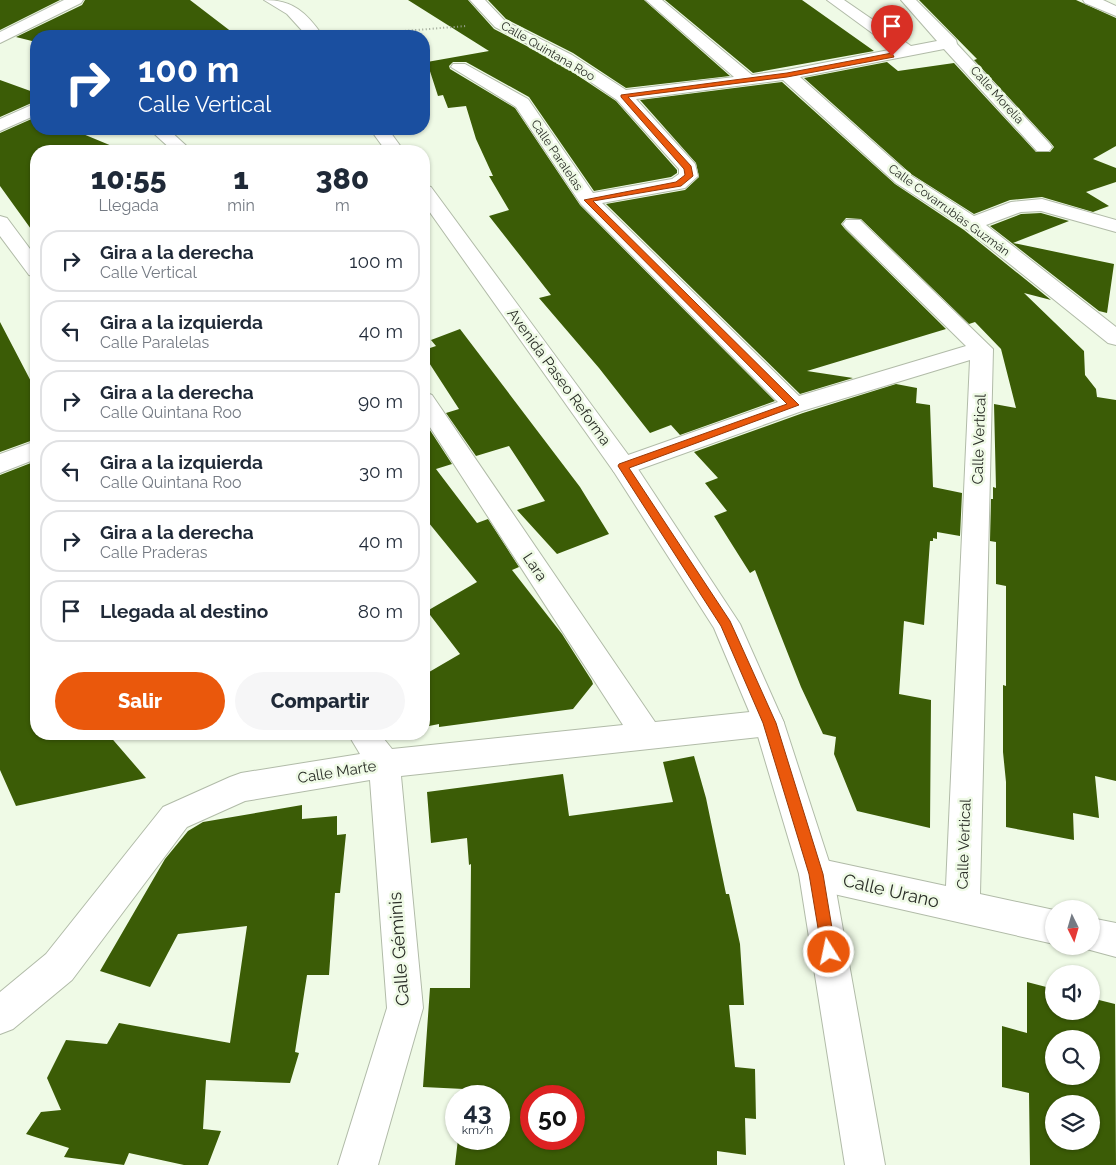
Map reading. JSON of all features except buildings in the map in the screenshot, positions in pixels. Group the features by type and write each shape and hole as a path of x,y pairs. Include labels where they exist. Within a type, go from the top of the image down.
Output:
{"street":[{"path":"0,38 76,0"},
{"path":"271,0 292,11 309,30"},
{"name":"Calle Quintana Roo","path":"477,0 623,96 688,168 689,176 678,184 588,200"},
{"path":"653,0 748,80"},
{"path":"834,0 909,52"},
{"name":"Calle Morelia","path":"908,0 950,43 1043,147"},
{"path":"1090,0 1116,12"},
{"path":"623,96 787,75 950,43"},
{"name":"Calle Paralelas","path":"459,67 522,103 588,200 794,405"},
{"name":"Calle Covarrubias Guzmán","path":"787,75 903,179 972,224 1116,338"},
{"path":"0,126 30,111"},
{"path":"165,135 176,145"},
{"name":"Avenida Paseo Reforma","path":"430,199 623,466 726,624 769,723 816,874 865,1165"},
{"path":"972,224 1018,206 1042,205 1116,226"},
{"path":"0,222 30,263"},
{"path":"623,466 794,405 982,349 853,224"},
{"name":"Calle Vertical","path":"962,907 982,349"},
{"name":"Lara","path":"430,409 646,734"},
{"path":"0,464 30,452"},
{"name":"Calle Marte","path":"0,1016 59,967 175,817 241,787 384,764 646,734 769,723"},
{"path":"367,740 384,764"},
{"name":"Calle Géminis","path":"358,1165 405,1008 384,764"},
{"name":"Calle Urano","path":"816,874 1045,925"},
{"path":"1100,937 1116,940"}],"path":[{"path":"384,30 502,16"}],"route":[{"path":"829,952 816,874 769,723 726,624 623,466 794,405 588,200 678,184 689,176 688,168 623,96 787,75 892,56"}]}
